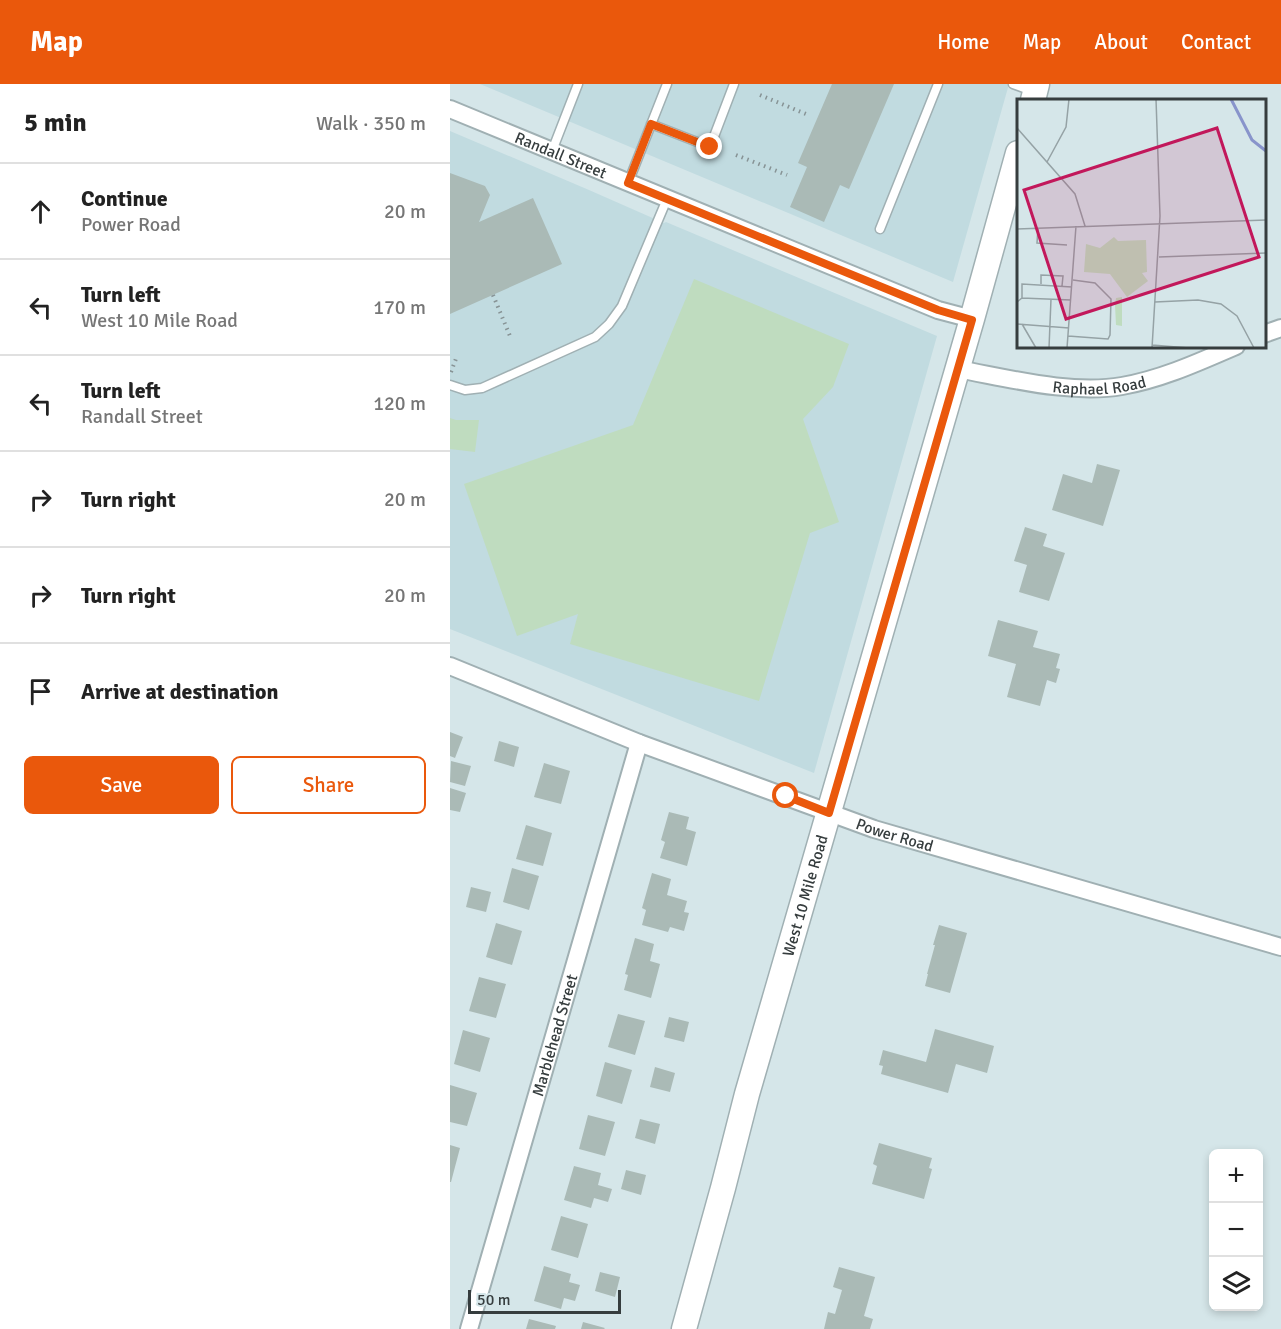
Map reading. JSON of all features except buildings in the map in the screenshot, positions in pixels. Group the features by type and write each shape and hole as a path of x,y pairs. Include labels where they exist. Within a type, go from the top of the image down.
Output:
{"street":[{"name":"Randall Street","path":"450,109 938,310 972,320"},
{"name":"West 10 Mile Road","path":"684,1329 747,1094 972,320 1017,157"},
{"path":"1266,333 1281,327"},
{"name":"Raphael Road","path":"957,369 1045,385 1120,386 1184,368 1231,348"},
{"name":"Power Road","path":"450,666 639,743 874,829 1281,946"},
{"name":"Marblehead Street","path":"469,1329 639,743"}],"lane":[{"path":"552,151 578,84"},
{"path":"628,183 667,84"},
{"path":"651,124 710,147 734,84"},
{"path":"880,229 938,84"},
{"path":"450,385 465,390 482,388 595,337 609,324 622,306 667,199"}],"path":[{"path":"760,95 806,114"},
{"path":"736,156 788,175"},
{"path":"493,295 510,336"},
{"path":"450,373 457,356"}],"shaded area":[{"path":"480,84 1009,84 953,282"},
{"path":"450,131 937,336 814,773 450,629"}],"green space":[{"path":"694,279 849,344 833,387 803,419 839,522 810,533 759,701 570,644 578,614 517,636 464,484 633,425"},
{"path":"450,418 479,420 475,452 450,449"}],"route":[{"path":"710,147 651,124 628,183 938,310 972,320 829,813 786,796"}]}
